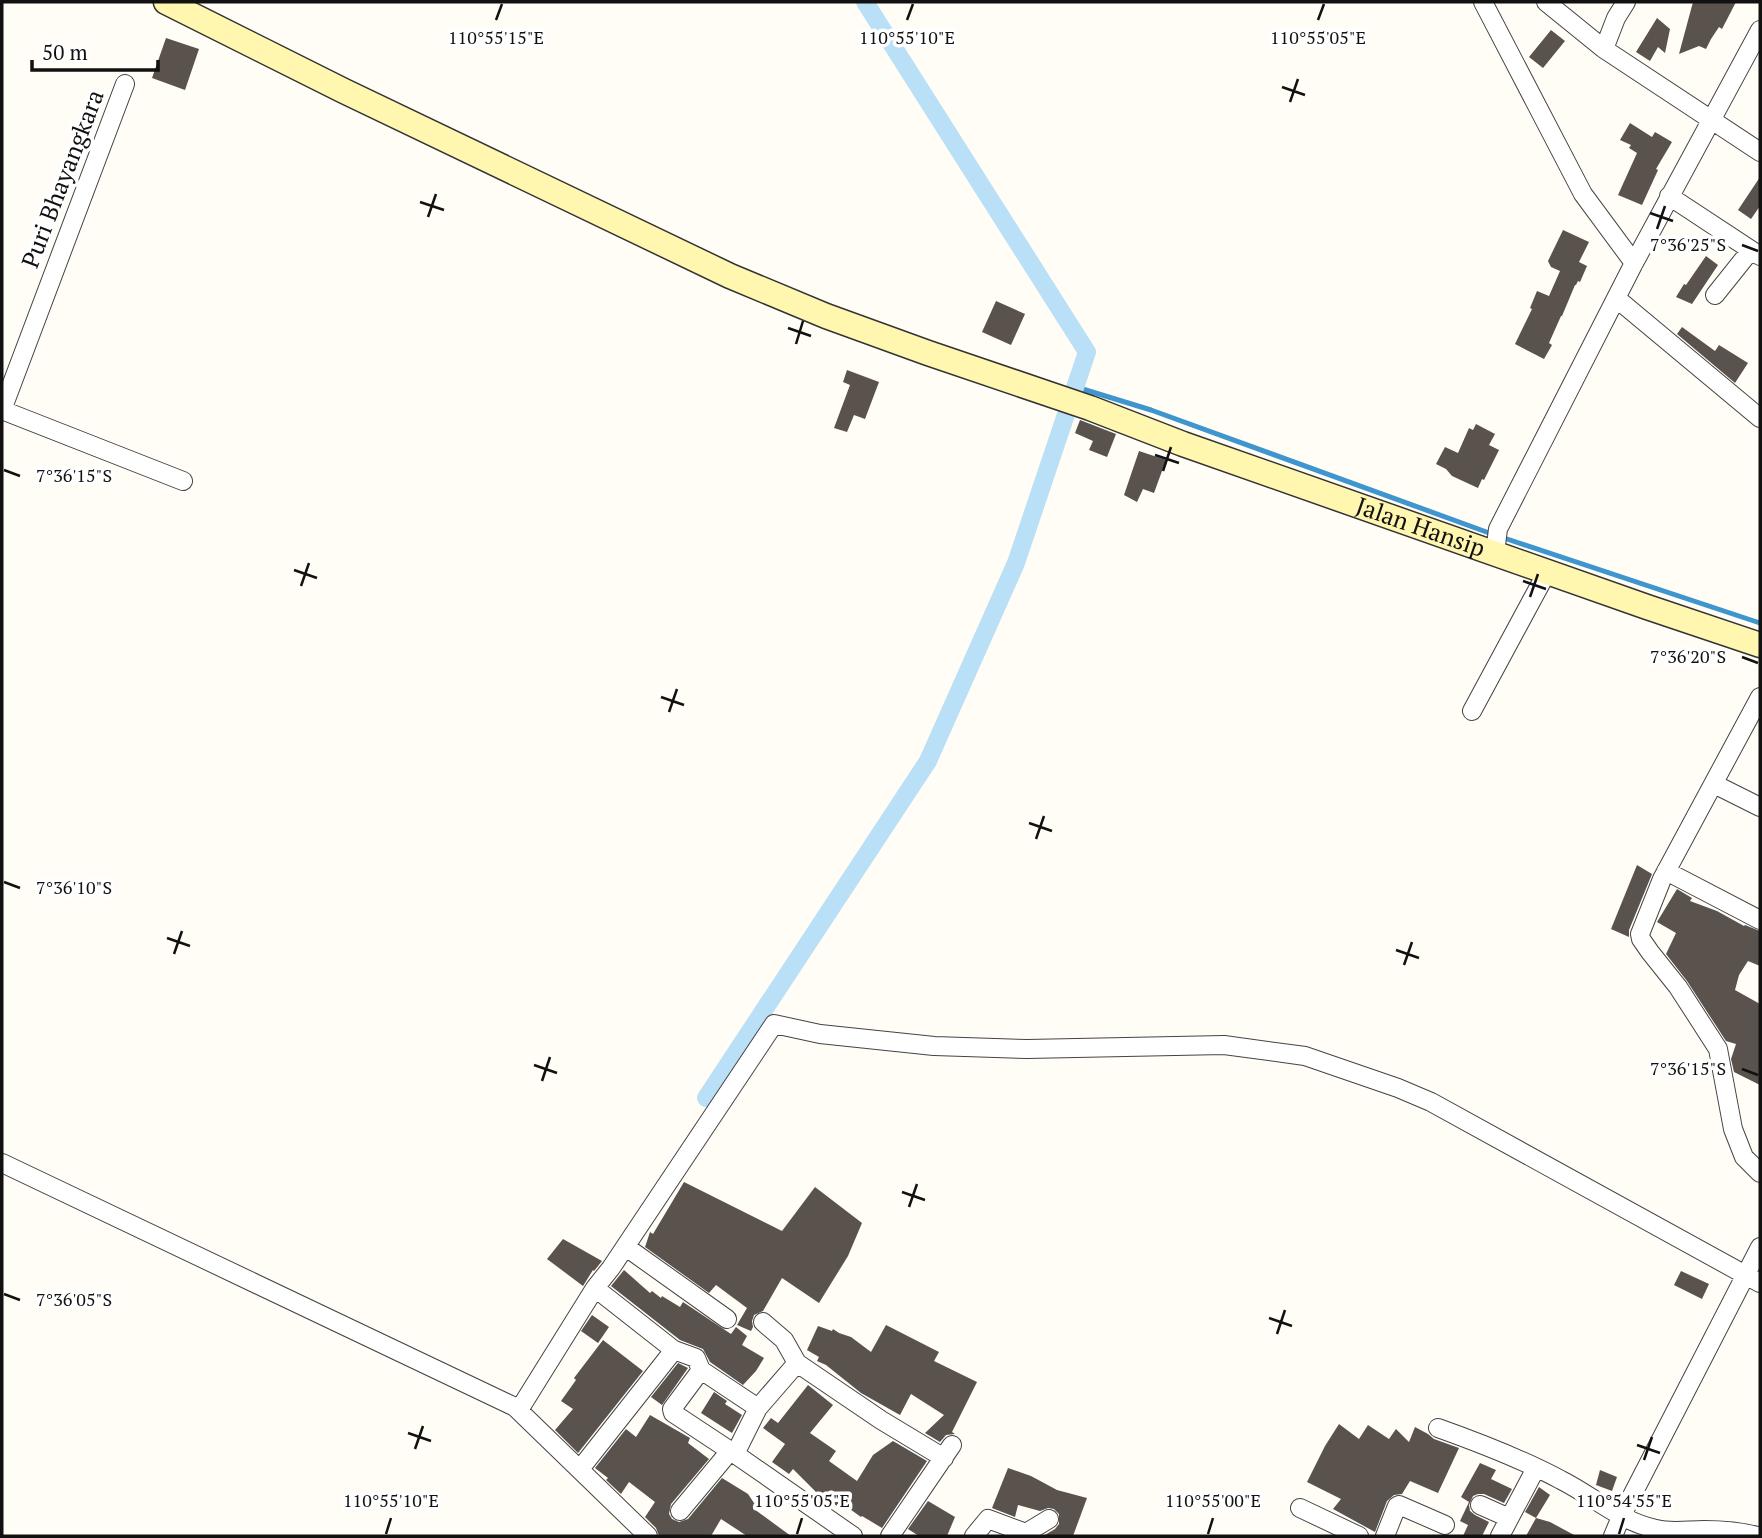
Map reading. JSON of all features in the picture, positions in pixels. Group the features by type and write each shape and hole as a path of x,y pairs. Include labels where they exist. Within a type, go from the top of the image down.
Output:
{"street":[{"name":"Jalan Hansip","path":"166,2 344,91 730,276 839,321 1196,448 1496,542 1547,572 1760,645"},
{"path":"1483,2 1583,194 1634,263"},
{"path":"1546,2 1604,49 1760,152"},
{"path":"1604,49 1616,18 1626,2"},
{"path":"1496,542 1634,263 1760,30"},
{"name":"Puri Bhayangkara","path":"2,410 125,84"},
{"path":"1669,196 1756,253 1714,295"},
{"path":"1616,298 1759,414"},
{"path":"2,410 183,481"},
{"path":"1472,712 1547,572"},
{"path":"1760,697 1666,871 1640,937 1678,987 1718,1049 1733,1129 1744,1157 1760,1173"},
{"path":"1714,784 1760,807"},
{"path":"1666,871 1760,920"},
{"path":"517,1408 774,1024 820,1034 934,1045 1027,1049 1224,1045 1305,1056 1431,1102 1753,1279"},
{"path":"2,1163 517,1408 648,1536"},
{"path":"626,1247 727,1319"},
{"path":"1613,1536 1753,1279 1760,1247"},
{"path":"595,1288 674,1350 696,1358 701,1370 758,1408"},
{"path":"763,1322 784,1340 797,1363 881,1420 948,1452 890,1536"},
{"path":"580,1469 674,1350"},
{"path":"680,1511 732,1452 758,1408 797,1363"},
{"path":"701,1370 672,1409 673,1414 853,1536"},
{"path":"1438,1428 1536,1468 1579,1489 1621,1517 1655,1529 1757,1536"},
{"path":"1500,1536 1536,1468"},
{"path":"1480,1504 1509,1518"},
{"path":"1385,1536 1396,1506 1399,1505 1445,1525"},
{"path":"1300,1508 1359,1536"},
{"path":"974,1536 988,1519 1026,1533 1049,1519"}],"building":[{"path":"1693,2 1736,2 1722,29 1719,27 1706,49 1699,46 1679,54"},
{"path":"1657,18 1670,29 1665,53 1658,47 1650,61 1636,52"},
{"path":"1551,30 1565,41 1543,68 1529,57"},
{"path":"166,38 199,49 185,90 152,78"},
{"path":"1630,123 1652,137 1655,132 1672,142 1656,169 1658,170 1642,205 1618,195 1637,153 1629,148 1631,145 1620,140"},
{"path":"1760,177 1760,206 1751,219 1738,210"},
{"path":"1563,230 1589,242 1579,262 1587,266 1580,282 1575,285 1544,359 1515,344 1532,309 1530,308 1537,291 1549,296 1560,271 1551,267 1548,261"},
{"path":"1706,256 1718,265 1692,304 1676,297 1684,284 1686,285"},
{"path":"996,301 1025,314 1011,345 982,332"},
{"path":"1682,327 1715,351 1719,345 1748,363 1735,383 1677,334"},
{"path":"847,370 879,382 865,419 854,415 847,432 834,428 850,385 843,382"},
{"path":"1080,420 1116,434 1107,457 1089,450 1093,441 1075,433"},
{"path":"1476,424 1495,434 1489,445 1499,450 1478,488 1452,476 1436,464 1445,447 1458,453 1469,428 1473,430"},
{"path":"1139,451 1166,460 1154,493 1143,489 1137,502 1124,495"},
{"path":"1637,865 1652,874 1629,930 1629,937 1611,929"},
{"path":"1677,889 1692,898 1690,901 1760,931 1760,966 1748,961 1739,975 1735,990 1760,1004 1760,1085 1734,1072 1731,1059 1736,1044 1726,1041 1666,954 1676,933 1657,922"},
{"path":"684,1182 782,1231 815,1187 862,1223 848,1256 819,1303 782,1278 763,1311 754,1315 751,1331 737,1325 747,1308 716,1285 709,1293 645,1247 650,1232 653,1234"},
{"path":"563,1239 602,1261 583,1286 547,1259"},
{"path":"624,1270 650,1293 652,1291 680,1307 683,1302 731,1334 736,1327 747,1336 742,1345 764,1358 756,1371 743,1385 710,1362 703,1349 680,1340 611,1286"},
{"path":"1681,1271 1709,1284 1702,1299 1674,1285"},
{"path":"592,1315 609,1327 598,1343 581,1331"},
{"path":"886,1325 939,1352 934,1361 977,1382 952,1432 955,1434 946,1435 940,1442 925,1433 944,1415 911,1394 900,1415 861,1393 817,1361 819,1357 807,1350 818,1326 851,1337 871,1352"},
{"path":"603,1340 643,1371 578,1453 555,1430 573,1409 561,1401 576,1380 574,1378"},
{"path":"678,1363 688,1368 662,1405 651,1397"},
{"path":"808,1385 833,1405 810,1433 836,1451 829,1461 857,1481 873,1455 893,1441 927,1461 882,1528 840,1502 837,1506 830,1501 828,1504 793,1469 789,1474 772,1462 785,1444 763,1428 771,1418 778,1423"},
{"path":"714,1392 727,1401 725,1404 742,1415 732,1433 701,1413"},
{"path":"650,1415 690,1438 688,1443 709,1459 671,1504 669,1514 672,1519 679,1522 688,1519 722,1478 748,1494 756,1506 754,1509 791,1536 747,1536 721,1519 711,1536 659,1536 656,1528 645,1517 655,1502 629,1482 621,1494 606,1480 608,1478 595,1468 626,1429 636,1437"},
{"path":"1339,1424 1359,1439 1368,1425 1389,1439 1396,1429 1409,1442 1415,1427 1434,1439 1459,1448 1438,1493 1410,1481 1402,1494 1394,1495 1387,1501 1375,1532 1333,1509 1341,1499 1307,1482"},
{"path":"1480,1463 1496,1470 1491,1479 1512,1489 1504,1503 1484,1494 1473,1496 1469,1505 1470,1511 1489,1522 1482,1536 1463,1536 1468,1525 1460,1521 1469,1502 1461,1497"},
{"path":"1008,1468 1031,1476 1057,1490 1087,1498 1073,1536 1043,1536 1059,1524 1059,1514 1054,1509 1040,1511 1018,1505 1015,1517 992,1508"},
{"path":"1600,1470 1617,1477 1612,1491 1596,1485"},
{"path":"1539,1487 1550,1495 1536,1518 1525,1512"},
{"path":"928,1501 955,1517 947,1536 919,1536 908,1529"},
{"path":"1536,1518 1550,1522 1576,1536 1526,1536"}],"waterway":[{"path":"706,1098 928,761 1016,563 1087,352 865,2"},
{"path":"1076,387 1151,410 1492,534"},
{"path":"1501,537 1760,623"}]}
